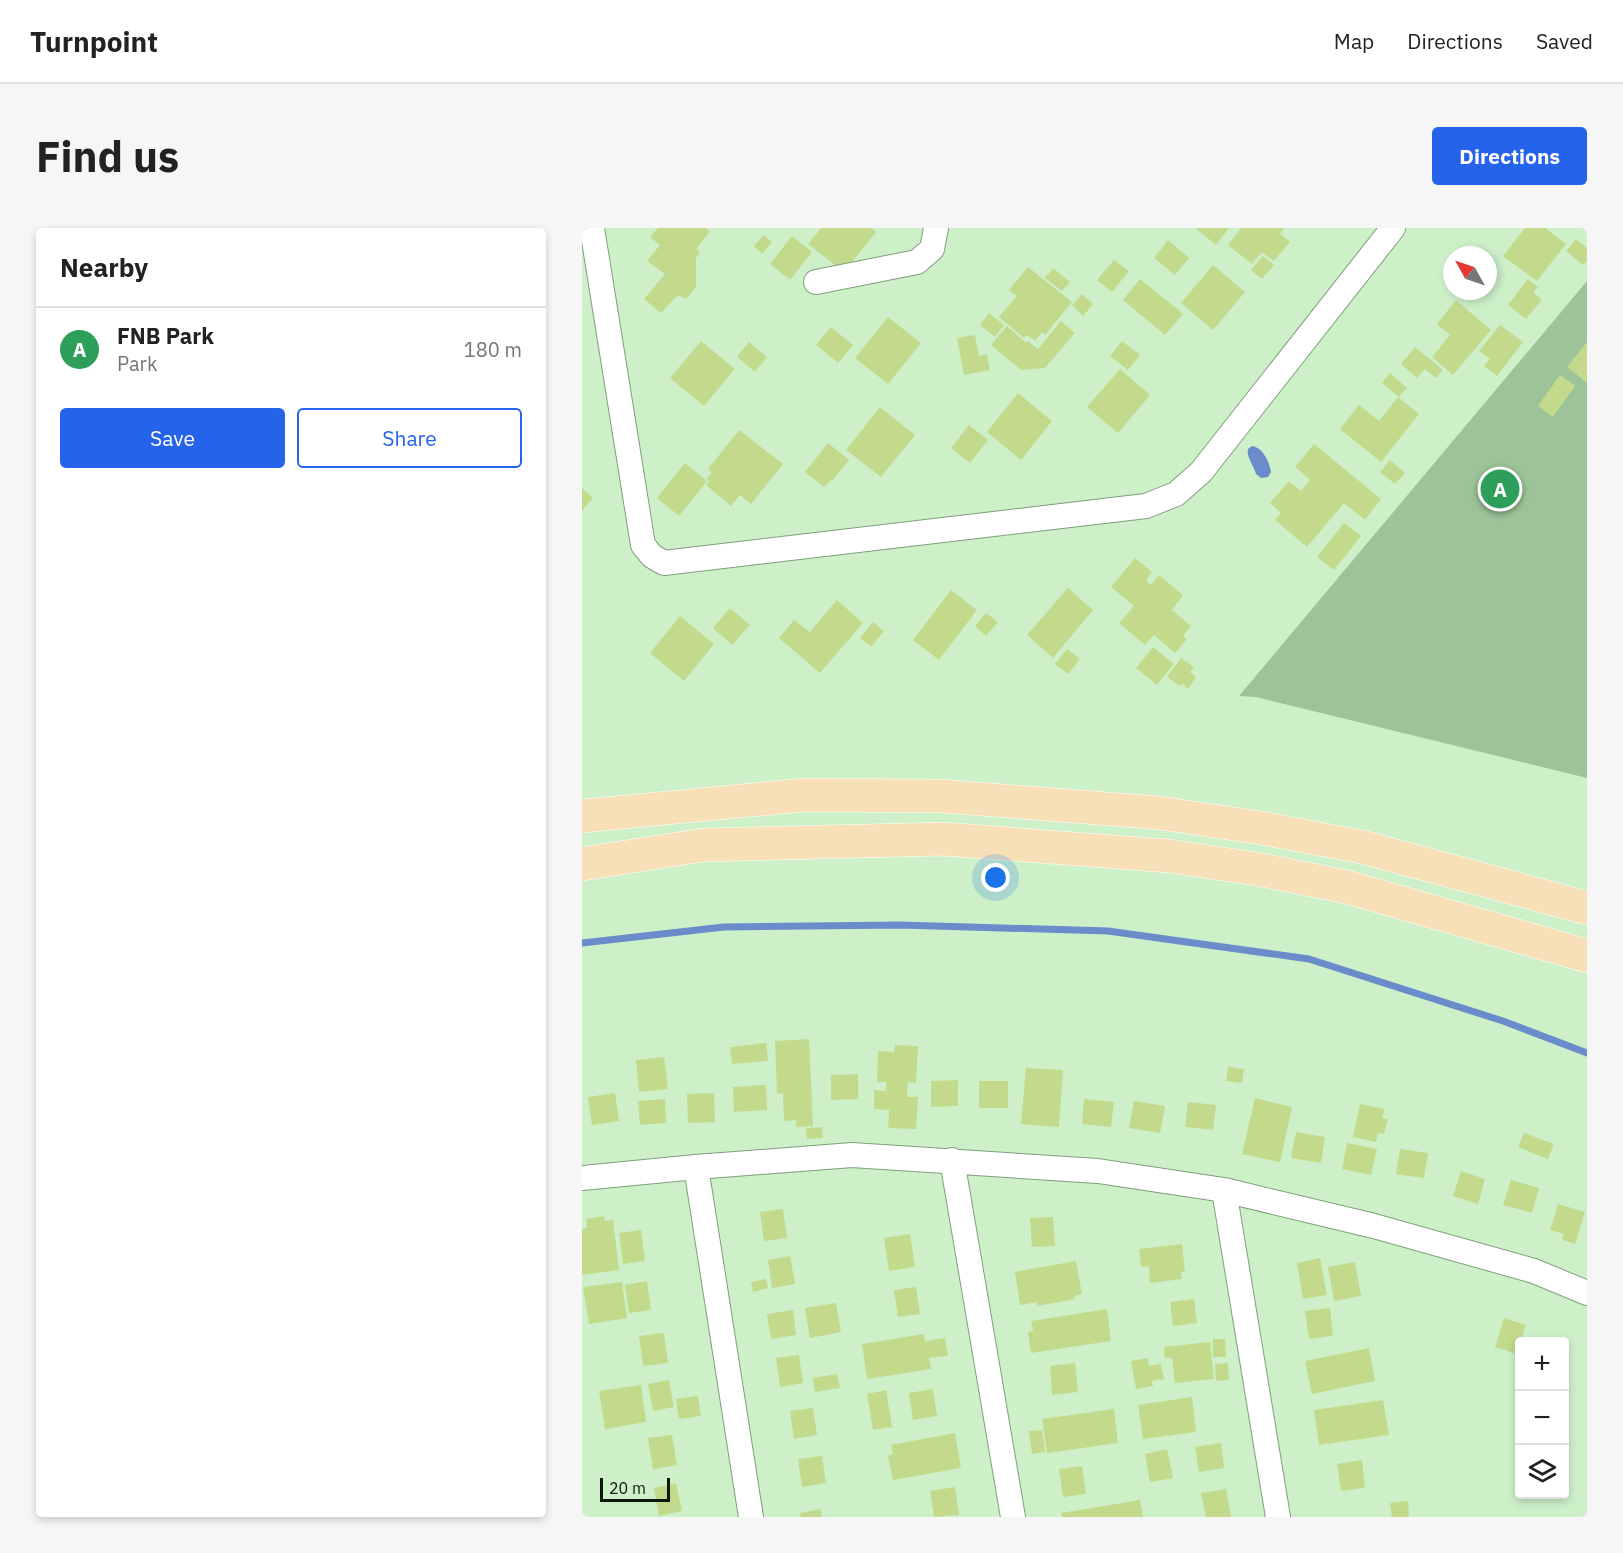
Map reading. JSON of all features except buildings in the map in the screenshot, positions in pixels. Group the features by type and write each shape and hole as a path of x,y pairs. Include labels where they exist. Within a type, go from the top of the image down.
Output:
{"main road":[{"path":"582,816 803,795 941,796 1160,813 1261,828 1362,847 1587,908"},
{"path":"582,864 703,845 944,839 1169,856 1257,869 1347,887 1587,956"}],"street":[{"path":"592,228 643,545 652,556 664,563 1146,506 1176,494 1201,472 1393,228"},
{"path":"816,282 917,262 932,249 936,228"},
{"path":"582,1178 852,1155 1098,1171 1224,1190 1374,1226 1522,1268 1587,1293"},
{"path":"952,1160 1013,1517"},
{"path":"696,1167 751,1517"},
{"path":"1224,1190 1278,1517"}],"green space":[{"path":"1587,281 1587,778 1256,697 1239,696"}],"water":[{"path":"1252,446 1259,449 1267,460 1271,472 1268,477 1261,478 1256,474 1248,455 1248,449"}],"waterway":[{"path":"582,943 724,927 901,925 1108,931 1309,959 1503,1021 1587,1053"}],"place":[{"name":"FNB Park","path":"1500,489"}]}
